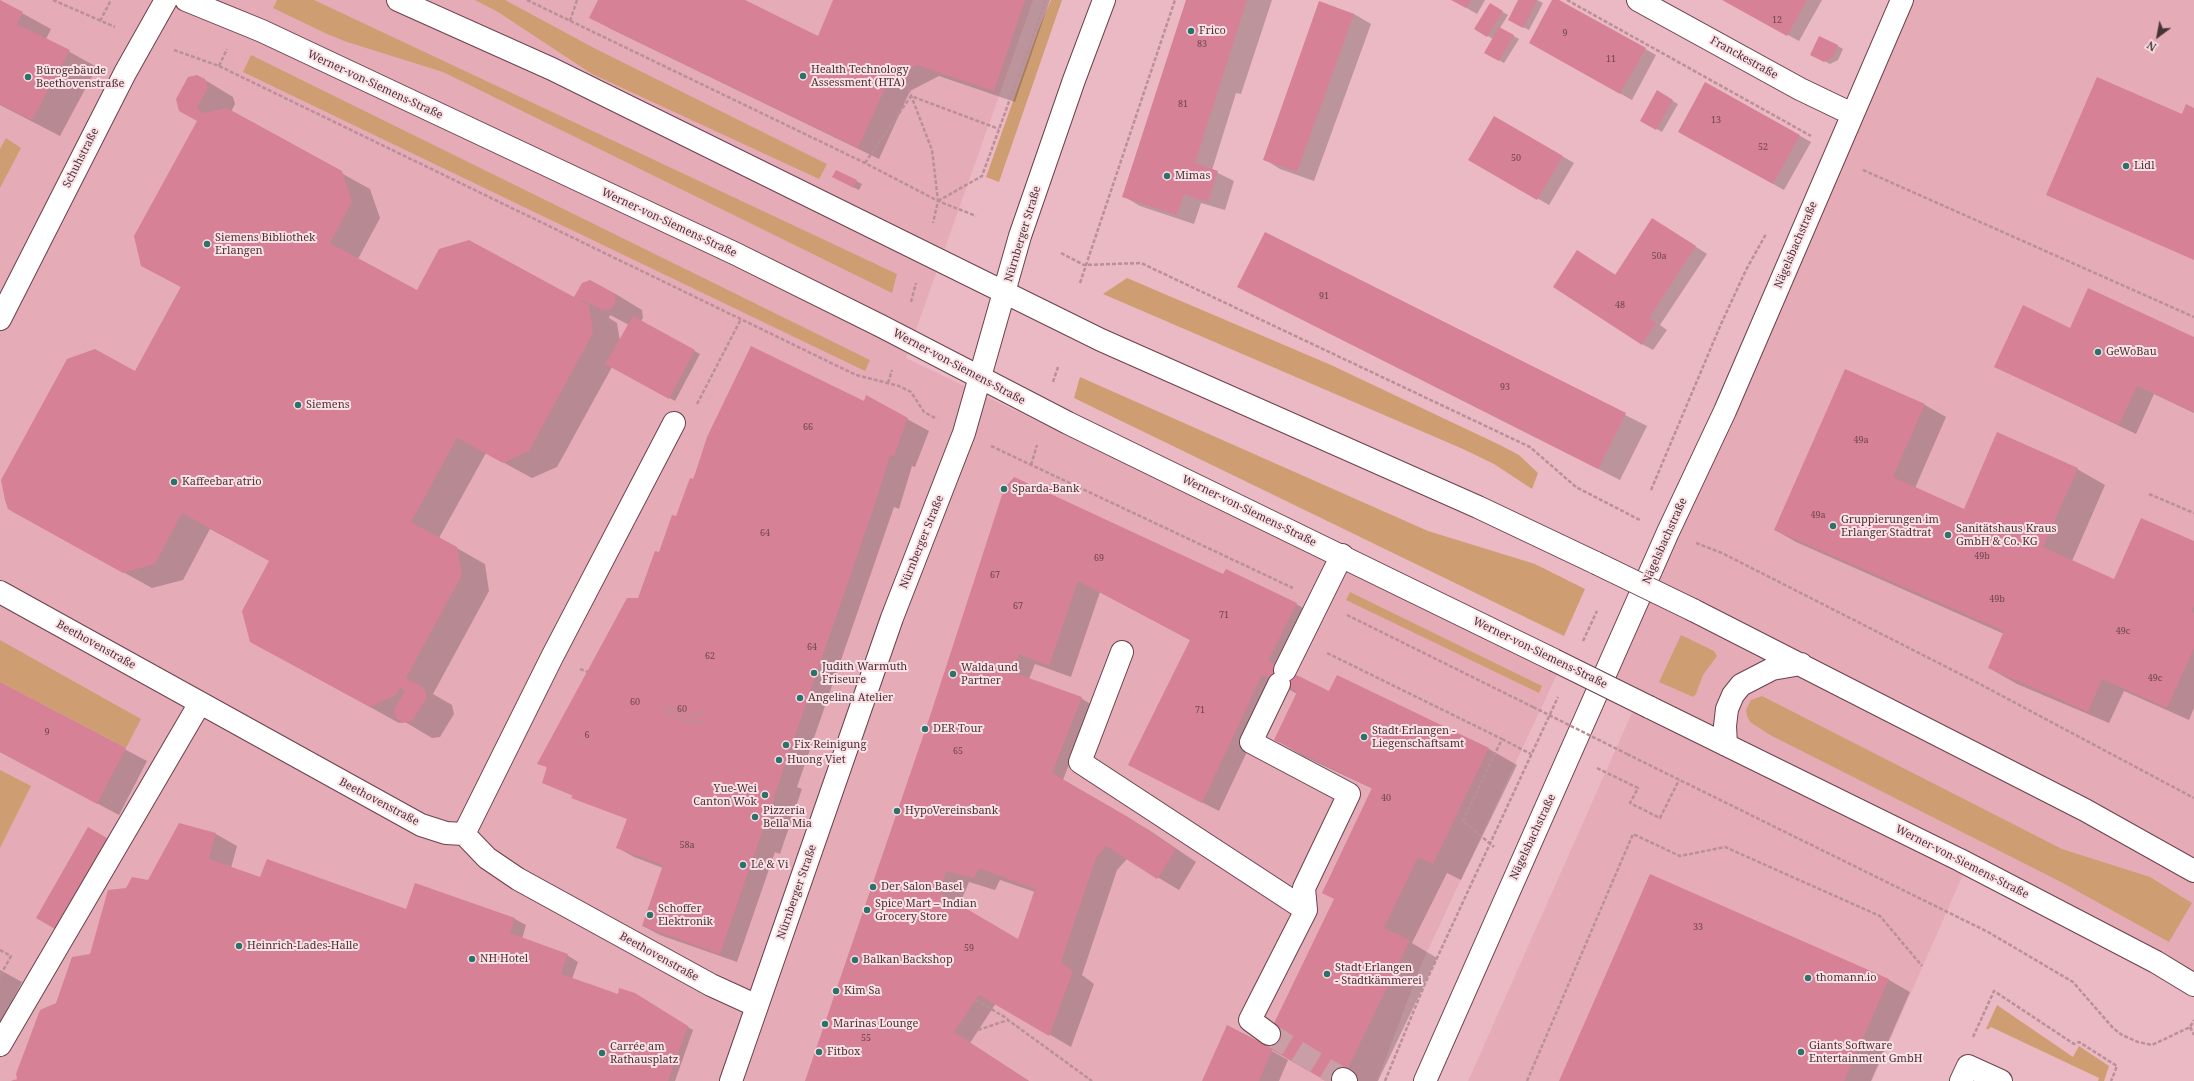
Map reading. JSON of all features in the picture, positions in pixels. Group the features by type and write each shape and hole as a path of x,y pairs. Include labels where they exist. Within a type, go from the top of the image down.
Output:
{"main road":[{"name":"Schuhstraße","path":"0,318 125,73 166,0"},
{"name":"Werner-von-Siemens-Straße","path":"186,0 262,31 736,254 888,330 1075,427 1342,555 1960,860 2156,962 2194,985"},
{"path":"398,0 552,69 1101,340 1478,507 1693,610 2085,810 2194,871"},
{"name":"Nürnberger Straße","path":"731,1081 892,618 964,433 1020,236 1074,80 1104,0"},
{"name":"Franckestraße","path":"1638,0 1800,89 1852,114"},
{"name":"Nägelsbachstraße","path":"1425,1081 1668,532 1725,411 1902,0"},
{"path":"464,834 552,657 674,423"},
{"path":"1269,1034 1250,1020 1306,910 1304,888 1349,794 1250,742 1342,555"},
{"name":"Beethovenstraße","path":"0,592 421,825 446,833 464,834 487,858 518,879 711,986 757,1006"},
{"path":"1122,652 1080,762 1306,910"},
{"path":"1726,745 1725,726 1727,709 1733,695 1741,685 1772,669 1801,664"},
{"path":"0,1045 200,703"},
{"path":"1965,1074 2001,1081"}],"path":[{"path":"53,0 144,39 219,66 856,375 899,386 911,392 924,412 964,433 1320,600 1679,780 1988,932 2073,982 2113,1028 2122,1036 2152,1045 2190,1027 2194,1020"},
{"path":"100,21 111,0"},
{"path":"527,0 865,164 938,202 976,216"},
{"path":"570,21 577,0"},
{"path":"938,202 982,176 1046,0"},
{"path":"1080,283 1084,265 1175,0"},
{"path":"1567,0 1812,136 1834,156 2194,317"},
{"path":"902,72 932,150 938,202 932,229"},
{"path":"865,164 912,96"},
{"path":"912,96 999,129"},
{"path":"1061,253 1084,265 1141,263 1530,447 1576,487 1631,515"},
{"path":"911,302 916,283"},
{"path":"674,423 696,406 741,319"},
{"path":"1052,387 1058,367"},
{"path":"888,383 892,370"},
{"path":"1031,465 1037,445"},
{"path":"2149,494 2194,513"},
{"path":"1668,532 1722,553 1976,682 2194,798"},
{"path":"1301,640 1531,754"},
{"path":"702,709 700,714 695,717 667,707 665,713 692,723 702,721"},
{"path":"1502,739 1463,821 1518,868"},
{"path":"1595,767 1638,788 1630,803 1660,818 1679,780"},
{"path":"1526,1081 1633,834 1680,856 1725,847 1880,916 1922,966"},
{"path":"0,950 11,956 0,976 0,986"},
{"path":"1965,1074 1970,1043 1994,991 2074,1044 2079,1042 2117,1066 2111,1081"},
{"path":"976,1000 1008,1020 1092,1081"},
{"path":"978,1030 1008,1020"},
{"path":"2190,1027 2194,1035"}],"shaded area":[{"path":"0,0 1033,0 906,358 1558,672 1421,965 1377,1081 0,1081"},
{"path":"277,0 314,0 897,274 892,293 443,72 347,42 327,34 273,8"},
{"path":"475,0 505,0 594,48 827,164 819,179 592,74 498,12"},
{"path":"1051,0 1062,0 999,182 986,177 1039,28"},
{"path":"1906,0 2194,0 2194,980 1970,859 1872,1081 1468,1081 1634,708 1601,693"},
{"path":"251,55 870,360 865,371 243,72"},
{"path":"6,138 21,148 0,188 0,149"},
{"path":"1127,278 1331,365 1502,446 1519,455 1538,473 1532,489 1494,464 1463,449 1103,294"},
{"path":"1080,377 1428,531 1535,564 1585,589 1564,636 1074,398"},
{"path":"1350,592 1542,686 1539,693 1346,600"},
{"path":"1681,635 1714,651 1717,656 1703,675 1696,694 1693,697 1659,682"},
{"path":"0,640 141,719 126,748 0,682"},
{"path":"1762,696 2062,849 2150,877 2192,903 2169,942 2061,882 1770,735 1750,722 1747,716 1746,710 1751,700"},
{"path":"0,770 31,786 0,848"},
{"path":"1997,1005 2073,1057 2079,1046 2109,1066 2104,1081 2098,1081 2099,1078 1991,1027 1986,1029"}],"building":[{"name":"Bürogebäude Beethovenstraße","path":"0,0 23,12 17,24 70,50 32,120 0,104"},
{"name":"Health Technology Assessment (HTA)","path":"598,0 745,0 818,36 833,0 1025,0 994,91 917,65 889,80 858,148 589,18"},
{"path":"1186,0 1247,0 1195,163 1218,171 1208,202 1184,194 1177,215 1122,197"},
{"path":"1451,0 1471,0 1466,8"},
{"path":"1518,0 1537,0 1523,28 1508,20"},
{"path":"1552,0 1559,0 1646,48 1620,94 1529,43"},
{"path":"1722,0 1807,0 1787,36"},
{"path":"1319,1 1354,14 1297,172 1263,160"},
{"path":"1490,3 1503,11 1487,37 1474,29"},
{"path":"1499,27 1514,35 1499,61 1484,53"},
{"path":"1819,36 1838,45 1833,57 1824,62 1810,55"},
{"name":"Siemens","path":"197,75 205,79 208,88 197,108 203,113 227,108 342,171 352,202 330,243 417,290 439,249 469,240 574,297 582,283 590,280 614,293 616,302 611,309 603,310 582,300 581,301 589,305 593,333 529,451 503,463 457,438 411,522 457,547 462,575 406,678 424,688 427,697 412,721 403,723 396,718 394,710 405,691 400,688 396,695 370,707 250,642 242,611 269,561 182,513 155,564 123,573 8,509 5,500 1,480 67,359 95,349 135,371 181,287 141,266 134,236 197,121 179,111 176,99 188,77"},
{"name":"Lidl","path":"2097,77 2182,114 2186,104 2194,108 2194,260 2046,195"},
{"path":"1705,82 1800,135 1773,184 1678,132"},
{"path":"1657,90 1673,100 1656,130 1640,121"},
{"path":"1494,116 1563,156 1537,200 1468,160"},
{"path":"836,170 857,180 854,188 832,177"},
{"path":"1652,218 1696,246 1649,318 1656,323 1642,345 1553,287 1577,250 1615,275"},
{"path":"1265,232 1626,413 1598,469 1237,287"},
{"name":"GeWoBau","path":"2088,288 2194,337 2194,412 2137,386 2119,425 1994,367 2023,305 2070,328"},
{"path":"633,316 695,350 669,399 605,364"},
{"path":"751,346 864,401 866,395 908,418 894,456 890,455 877,498 720,954 642,926 663,865 616,848 627,819 571,798 573,795 542,783 547,767 537,764 627,598 638,598 655,551 659,552 672,515 676,516 690,478 693,479 695,474 707,437"},
{"path":"1845,369 1925,404 1893,477 1964,509 1997,432 2078,468 2043,547 2114,579 2141,518 2194,541 2194,606 2191,612 2194,613 2194,648 2167,708 2102,679 2088,712 1988,668 2004,631 1774,530"},
{"path":"1014,477 1223,574 1226,569 1297,603 1268,661 1329,691 1337,675 1489,748 1433,864 1418,857 1384,928 1410,940 1342,1081 1326,1081 1272,1050 1259,1081 1202,1081 1227,1025 1264,1044 1334,899 1322,893 1372,788 1274,740 1297,692 1262,675 1202,803 1128,765 1190,640 1078,581 1049,666 1019,654 1012,672 1082,697 1052,773 1128,817 1176,849 1157,879 1106,846 1096,858 1061,962 1073,971 1049,1036 979,995 954,1032 1029,1081 805,1081 931,713 1004,489","holes":["979,868 1035,889 1018,939 938,892 947,871 974,878"]},
{"path":"0,682 126,748 97,804 0,752"},
{"name":"Heinrich-Lades-Halle","path":"179,823 216,833 209,859 260,877 267,859 406,909 415,883 515,918 510,933 568,954 561,974 618,994 619,988 635,993 688,1026 668,1081 11,1081 17,1079 16,1074 40,1010 56,1003 72,957 90,954 108,890 126,888 132,877 148,880"},
{"path":"88,827 107,838 55,929 36,918"},
{"path":"1650,874 1889,979 1844,1081 1559,1081"}],"tunnel":[{"path":"1269,1034 1343,1079"}],"place":[{"name":"Frico","path":"1191,31"},
{"name":"Health Technology Assessment (HTA)","path":"803,76"},
{"name":"Bürogebäude Beethovenstraße","path":"28,77"},
{"name":"Lidl","path":"2126,166"},
{"name":"Mimas","path":"1167,176"},
{"name":"Siemens Bibliothek Erlangen","path":"207,244"},
{"name":"GeWoBau","path":"2098,352"},
{"name":"Siemens","path":"298,405"},
{"name":"Kaffeebar atrio","path":"174,482"},
{"name":"Sparda-Bank","path":"1004,489"},
{"name":"Gruppierungen im Erlanger Stadtrat","path":"1833,526"},
{"name":"Sanitätshaus Kraus GmbH & Co. KG","path":"1948,535"},
{"name":"Judith Warmuth Friseure","path":"814,673"},
{"name":"Walda und Partner","path":"953,674"},
{"name":"Angelina Atelier","path":"800,698"},
{"name":"DER Tour","path":"925,729"},
{"name":"Stadt Erlangen - Liegenschaftsamt","path":"1364,737"},
{"name":"Fix Reinigung","path":"786,745"},
{"name":"Huong Viet","path":"779,760"},
{"name":"Yue-Wei Canton Wok","path":"765,795"},
{"name":"HypoVereinsbank","path":"897,811"},
{"name":"Pizzeria Bella Mia","path":"755,817"},
{"name":"Lê & Vi","path":"743,865"},
{"name":"Der Salon Basel","path":"873,887"},
{"name":"Spice Mart – Indian Grocery Store","path":"867,910"},
{"name":"Schoffer Elektronik","path":"650,915"},
{"name":"Heinrich-Lades-Halle","path":"239,946"},
{"name":"NH Hotel","path":"472,959"},
{"name":"Balkan Backshop","path":"855,960"},
{"name":"Stadt Erlangen - Stadtkämmerei","path":"1327,974"},
{"name":"thomann.io","path":"1808,978"},
{"name":"Kim Sa","path":"836,991"},
{"name":"Marinas Lounge","path":"825,1024"},
{"name":"Fitbox","path":"819,1052"},
{"name":"Giants Software Entertainment GmbH","path":"1801,1052"},
{"name":"Carrée am Rathausplatz","path":"602,1053"}]}
